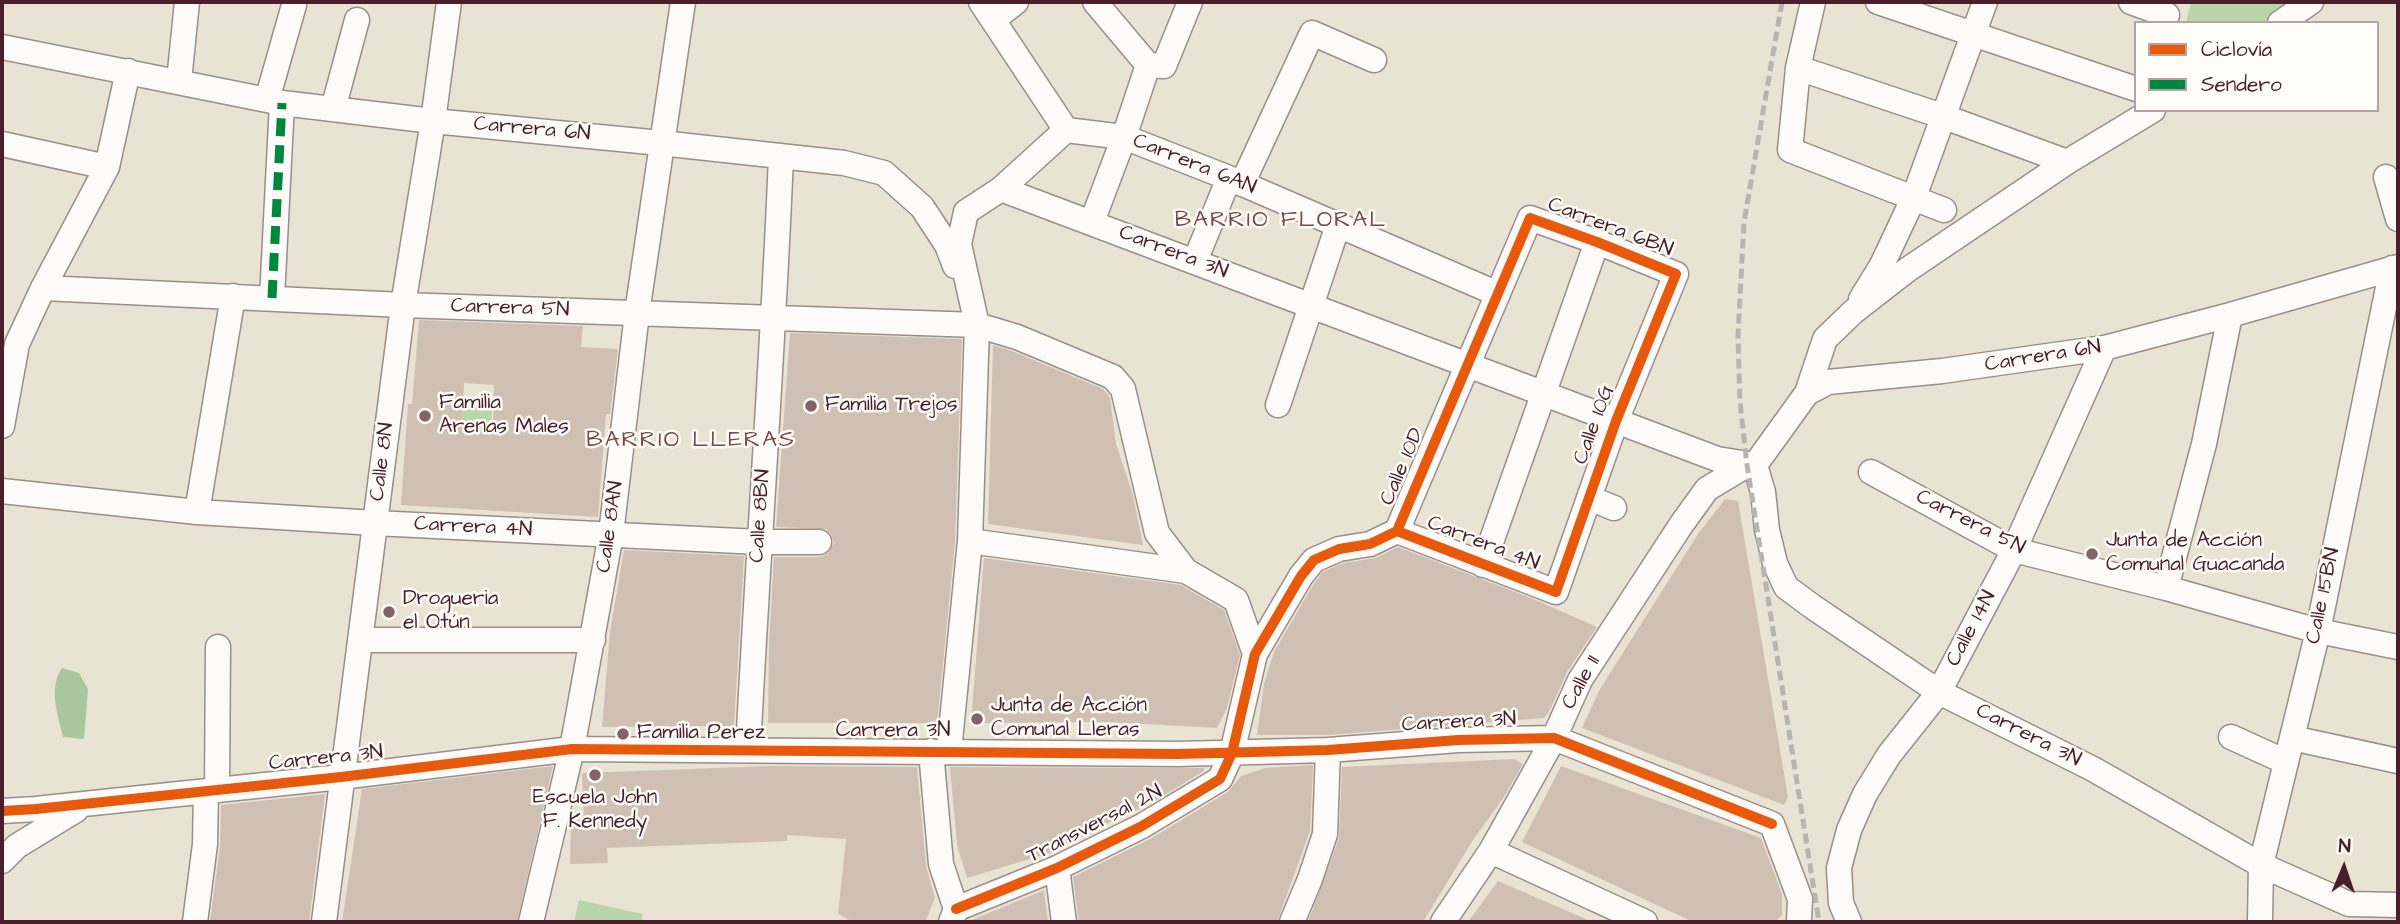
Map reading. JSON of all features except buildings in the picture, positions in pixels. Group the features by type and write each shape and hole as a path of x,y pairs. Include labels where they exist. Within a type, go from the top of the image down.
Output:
{"street":[{"path":"179,81 187,2"},
{"name":"Calle 8N","path":"324,922 403,305 449,2"},
{"name":"Calle 8AN","path":"531,922 572,749 611,534 637,313 683,2"},
{"path":"954,916 941,864 940,751 970,541 977,325 959,244 966,212 993,194 1066,130 988,10 1016,2"},
{"path":"1095,2 1148,65 1164,66 1190,2"},
{"path":"1813,2 1798,68 1790,150 1944,210"},
{"path":"1878,2 2134,88"},
{"path":"1853,312 1882,265 1914,197 1985,2"},
{"path":"2131,2 2168,13"},
{"path":"2283,21 2307,2"},
{"path":"272,298 274,101 294,5"},
{"path":"333,109 357,20"},
{"path":"1195,261 1312,33 1374,60"},
{"name":"Carrera 6N","path":"2,47 274,101 433,121 844,163 884,173 922,207 947,245 977,325"},
{"path":"1092,222 1148,65"},
{"path":"1798,68 1942,116 2067,162"},
{"path":"2,426 16,344 107,167 128,71"},
{"path":"1751,465 1807,393 1825,338 1853,312 1907,270 2067,162 2146,113"},
{"name":"Carrera 6AN","path":"1066,130 1124,137 1236,181 1491,291"},
{"path":"2,144 107,167"},
{"name":"Calle 8BN","path":"748,750 775,318 781,156"},
{"path":"2386,177 2398,219"},
{"name":"Carrera 3N","path":"993,194 1092,222 1717,459 1751,465 1763,492 1767,530 1775,563 1786,587 1812,607 1939,692 2093,769 2261,865 2349,904 2398,905"},
{"name":"Carrera 6BN","path":"1530,218 1676,274"},
{"name":"Calle 10D","path":"1232,753 1255,654 1301,576 1314,561 1339,549 1370,544 1396,531 1491,291 1530,218"},
{"path":"1279,405 1338,225"},
{"path":"1483,565 1598,242"},
{"name":"Carrera 6N","path":"1807,393 1828,382 1942,372 2104,348 2395,267"},
{"name":"Calle 15BN","path":"2260,922 2261,865 2318,631 2395,267"},
{"name":"Calle 10G","path":"1556,592 1616,421 1676,274"},
{"name":"Carrera 5N","path":"43,288 403,305 977,325 1017,337 1113,377 1123,389 1157,533 1186,571"},
{"path":"197,512 233,296"},
{"path":"2166,588 2204,444 2230,315"},
{"name":"Calle 14N","path":"1845,912 1839,868 1849,830 1865,794 1889,755 1939,692 2014,550 2104,348"},
{"name":"Calle 11","path":"1443,922 1491,851 1554,738 1580,680 1681,525 1707,489 1751,465"},
{"name":"Carrera 5N","path":"1871,472 2014,550 2166,588 2318,631 2398,647"},
{"name":"Carrera 4N","path":"2,491 197,512 759,542 819,542"},
{"path":"1589,498 1614,508"},
{"name":"Carrera 4N","path":"1396,531 1556,592"},
{"path":"970,541 1186,571 1236,600 1255,654"},
{"path":"360,640 593,639"},
{"path":"195,922 212,790 218,647"},
{"path":"2231,737 2286,762"},
{"name":"Carrera 3N","path":"2,811 341,778 572,749 1232,753 1328,750 1458,740 1554,738 1772,824 1800,899 1799,922"},
{"path":"2292,738 2398,761"},
{"path":"1292,922 1325,834 1328,750"},
{"name":"Transversal 2N","path":"954,916 1058,868 1142,825 1220,779 1232,753"},
{"path":"2,861 17,846 89,803"},
{"path":"1491,851 1645,922"},
{"path":"1058,868 1064,922"}],"green space":[{"path":"2191,2 2279,2 2289,5 2265,21 2186,21"},
{"path":"463,407 492,409 491,429 462,427"},
{"path":"62,668 79,673 88,689 84,739 63,737 55,693"},
{"path":"579,900 643,914 641,922 574,922"}],"railway":[{"path":"1782,2 1744,222 1738,336 1740,402 1747,465 1819,922"}],"marked path":[{"path":"272,298 282,103"}],"cycle path":[{"path":"956,909 1057,868 1142,826 1220,779 1232,753 1255,654 1301,576 1314,560 1339,549 1370,544 1397,531 1530,218 1676,274 1616,421 1556,592 1397,531"},
{"path":"2,811 341,777 572,749 1178,754 1328,750 1458,740 1554,738 1772,824"}],"place":[{"name":"Familia Trejos","path":"811,406"},
{"name":"Familia Arenas Males","path":"425,416"},
{"name":"Junta de Acción Comunal Guacanda","path":"2092,554"},
{"name":"Drogueria el Otún","path":"389,612"},
{"name":"Junta de Acción Comunal Lleras","path":"977,719"},
{"name":"Familia Perez","path":"623,734"},
{"name":"Escuela John F. Kennedy","path":"595,775"}],"district":[{"name":"BARRIO FLORAL","path":"1281,221"},
{"name":"BARRIO LLERAS","path":"691,441"}]}
